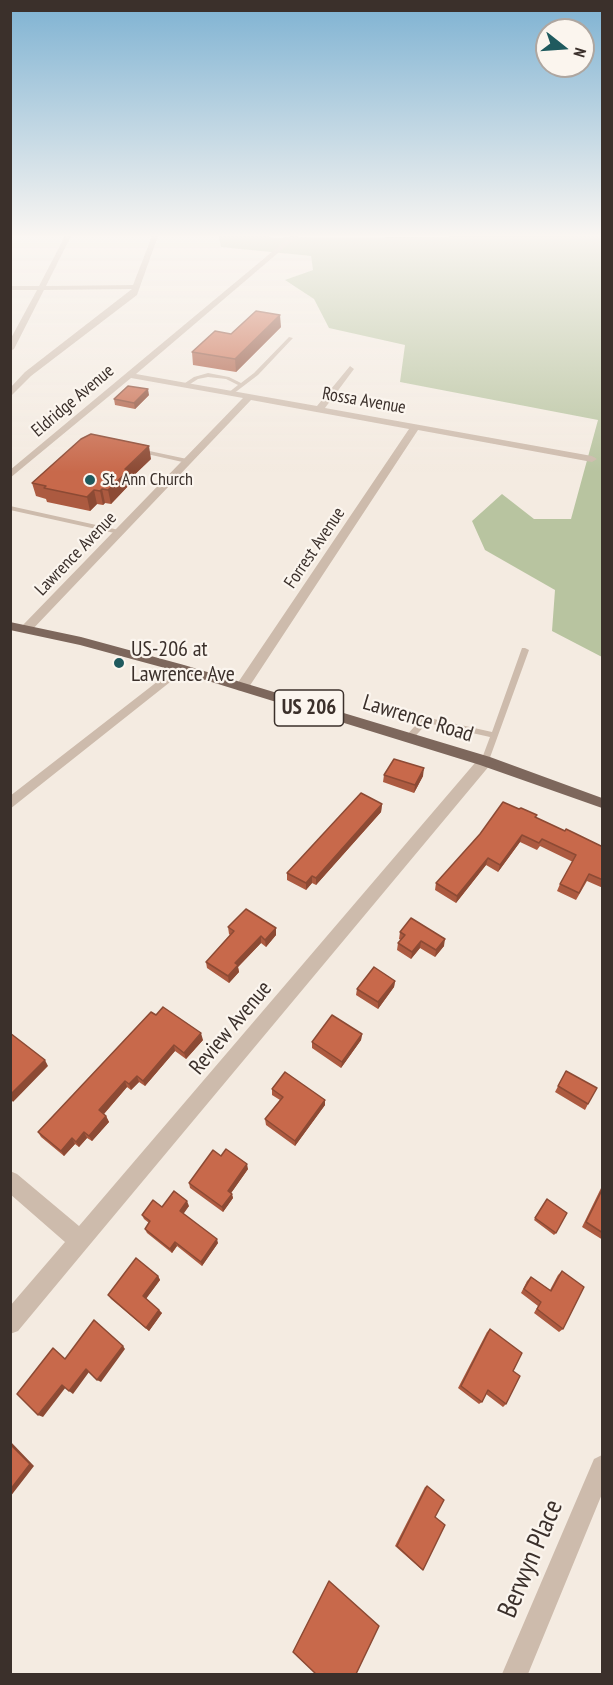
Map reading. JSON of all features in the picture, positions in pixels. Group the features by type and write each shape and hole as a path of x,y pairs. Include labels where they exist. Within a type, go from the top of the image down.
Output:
{"main road":[{"name":"Lawrence Road","path":"10,626 81,641 180,668 485,761 603,803"}],"street":[{"path":"10,349 27,315"},
{"path":"10,394 22,380 107,315"},
{"name":"Eldridge Avenue","path":"10,475 202,315"},
{"path":"319,409 350,369"},
{"name":"Rossa Avenue","path":"130,375 592,459"},
{"path":"10,377 22,380"},
{"name":"Lawrence Avenue","path":"26,629 249,397"},
{"name":"Forrest Avenue","path":"242,687 415,427"},
{"path":"10,804 180,668"},
{"name":"Review Avenue","path":"10,1323 485,761"},
{"path":"10,1180 80,1241"},
{"name":"Berwyn Place","path":"515,1674 603,1467"}],"lane":[{"path":"231,393 256,374 291,338"},
{"path":"185,385 196,378 215,375 235,380 240,384"},
{"path":"131,449 187,461"},
{"path":"10,508 119,532"},
{"path":"485,761 525,650"},
{"path":"409,738 426,720 494,735"}],"green space":[{"path":"322,315 602,315 602,657 552,631 555,590 485,550 472,521 502,494 534,519 571,519 598,420 400,382 405,345 329,328"}],"building":[{"path":"252,315 280,315 235,359 192,352 215,331 231,334"},
{"path":"128,386 148,389 134,403 114,399"},
{"path":"91,434 149,446 125,469 129,470 108,490 94,490 87,497 44,488 46,486 32,483 81,439"},
{"path":"394,759 424,768 415,785 384,775"},
{"path":"361,793 382,804 316,878 312,876 306,883 287,873"},
{"path":"503,802 537,815 535,817 603,847 603,880 589,874 579,893 560,884 576,855 542,839 539,843 522,835 500,865 488,858 457,896 436,883 480,834"},
{"path":"246,909 276,928 265,940 261,936 235,963 238,965 228,976 206,962 234,931 228,927"},
{"path":"411,918 445,939 436,950 421,941 412,952 398,943 405,935 400,932"},
{"path":"374,967 395,981 378,1002 357,989"},
{"path":"163,1007 201,1033 184,1053 174,1045 143,1081 137,1076 129,1084 125,1081 99,1110 106,1116 89,1136 84,1132 76,1142 72,1138 61,1151 38,1132 151,1012 156,1015"},
{"path":"332,1015 362,1034 342,1062 312,1042"},
{"path":"10,1033 45,1060 10,1095"},
{"path":"566,1071 597,1088 588,1104 558,1086"},
{"path":"285,1072 325,1100 295,1141 265,1119 283,1097 272,1089"},
{"path":"226,1149 247,1164 228,1191 232,1194 222,1207 189,1183 213,1150 221,1156"},
{"path":"603,1188 603,1233 586,1222"},
{"path":"174,1191 187,1201 180,1211 217,1239 201,1262 175,1242 170,1249 145,1229 150,1221 142,1215 153,1200 162,1207"},
{"path":"547,1199 567,1213 556,1233 535,1218"},
{"path":"136,1258 158,1276 143,1296 159,1310 146,1328 108,1295"},
{"path":"562,1271 584,1287 563,1329 537,1309 541,1302 524,1289 531,1277 551,1291"},
{"path":"94,1320 123,1346 97,1380 86,1369 69,1391 62,1385 38,1415 17,1394 53,1348 65,1359"},
{"path":"490,1329 522,1353 513,1371 520,1376 506,1404 488,1390 482,1402 461,1386"},
{"path":"10,1444 30,1464 10,1490"},
{"path":"427,1486 444,1500 435,1517 445,1525 423,1570 397,1546"},
{"path":"329,1581 379,1626 356,1674 316,1674 293,1652"}],"place":[{"name":"St. Ann Church","path":"90,480"},
{"name":"US-206 at Lawrence Ave","path":"119,663"}]}
